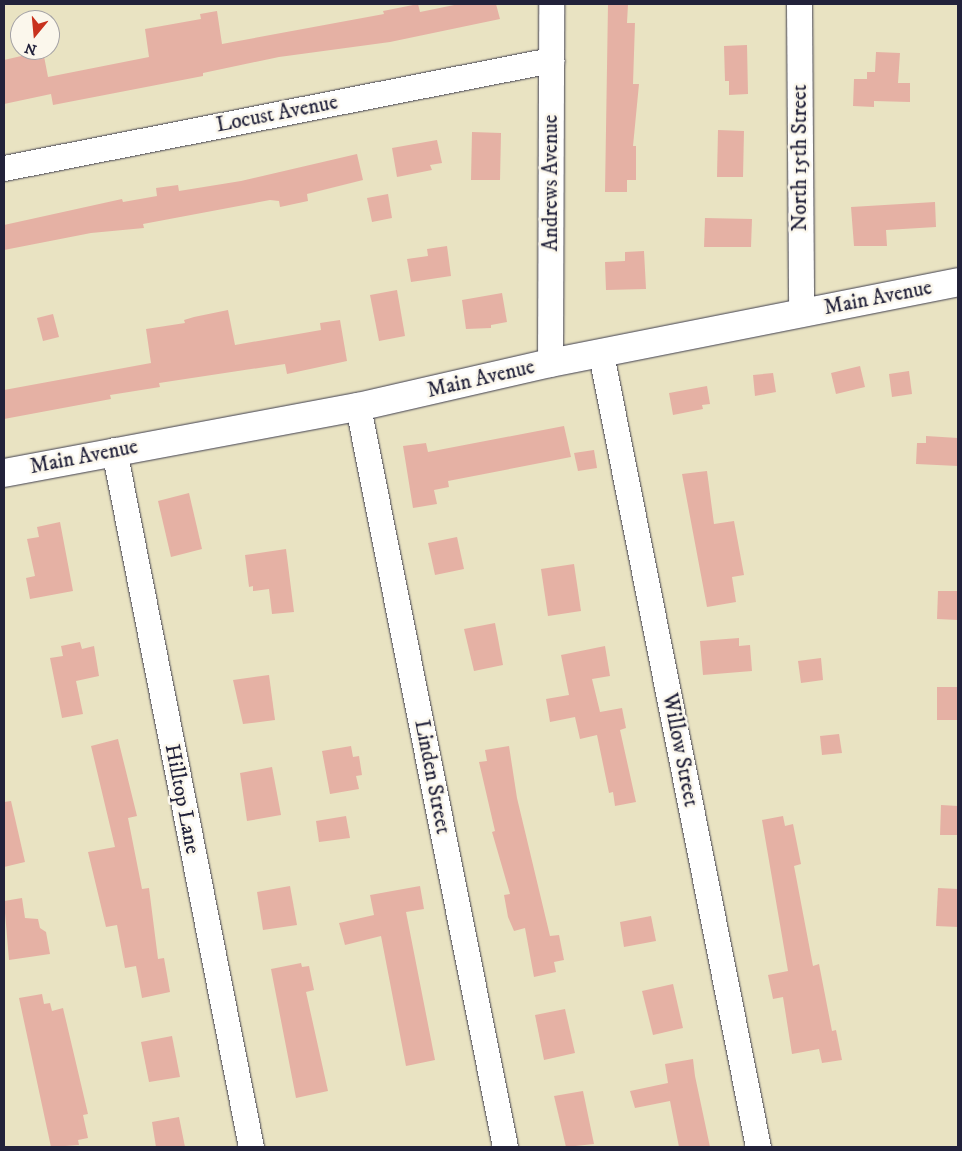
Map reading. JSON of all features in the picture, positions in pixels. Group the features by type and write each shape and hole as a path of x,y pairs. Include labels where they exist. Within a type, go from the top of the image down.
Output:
{"street":[{"name":"Andrews Avenue","path":"550,363 551,4"},
{"name":"North 15th Street","path":"799,4 801,313"},
{"name":"Locust Avenue","path":"4,168 551,60"},
{"name":"Main Avenue","path":"4,473 114,450 358,407 550,363 958,282"},
{"name":"Willow Street","path":"601,354 758,1147"},
{"name":"Linden Street","path":"358,407 505,1147"},
{"name":"Hilltop Lane","path":"114,450 251,1147"}],"building":[{"path":"418,4 420,12 459,4 496,4 500,19 390,42 279,57 203,73 203,76 53,105 51,94 4,104 4,60 45,60 48,77 149,57 145,29 201,19 200,14 217,11 222,44 384,14 383,11"},
{"path":"608,4 628,4 627,23 635,23 633,84 639,84 633,146 636,146 636,180 627,180 627,192 605,192"},
{"path":"747,45 748,94 729,95 729,81 725,81 724,46"},
{"path":"876,52 900,53 898,83 910,83 910,102 874,101 874,107 853,106 854,79 867,79 867,72 875,72"},
{"path":"718,130 744,131 743,177 717,177"},
{"path":"472,132 501,133 500,180 471,180"},
{"path":"437,140 442,163 430,165 432,170 397,177 392,148"},
{"path":"357,154 363,180 307,194 308,201 280,207 279,201 270,200 143,224 144,228 91,233 4,250 4,225 122,199 123,202 157,196 156,188 178,185 179,191 241,181"},
{"path":"388,194 392,218 372,222 367,198"},
{"path":"935,202 936,227 886,230 887,246 854,246 851,207"},
{"path":"705,218 752,219 751,247 704,247"},
{"path":"447,246 451,276 411,282 407,259 428,256 427,249"},
{"path":"644,251 646,289 606,290 605,262 625,261 625,252"},
{"path":"397,290 405,336 379,341 370,295"},
{"path":"502,293 507,322 491,325 491,328 466,329 462,300"},
{"path":"228,310 235,345 321,330 320,323 340,320 347,361 287,374 285,364 159,383 160,387 110,395 111,399 4,419 4,390 151,363 146,329 185,323 184,320"},
{"path":"53,314 59,337 43,341 37,318"},
{"path":"860,366 865,387 836,394 831,373"},
{"path":"909,371 912,394 892,397 889,374"},
{"path":"773,373 776,392 755,396 753,375"},
{"path":"707,386 710,404 702,405 703,409 673,415 669,393"},
{"path":"564,426 571,457 448,481 449,487 434,490 437,504 413,508 403,446 426,443 428,452"},
{"path":"926,436 958,438 958,466 916,464 917,443 926,443"},
{"path":"594,450 597,468 578,471 574,453"},
{"path":"707,471 714,524 734,521 744,575 732,577 736,602 707,607 682,474"},
{"path":"189,493 202,549 171,557 158,501"},
{"path":"60,522 73,591 30,599 26,578 35,576 27,539 39,537 37,527"},
{"path":"457,537 464,569 435,575 428,543"},
{"path":"286,549 294,612 272,614 269,589 253,591 253,586 249,587 245,555"},
{"path":"574,564 581,611 548,616 541,569"},
{"path":"938,591 958,591 958,620 937,619"},
{"path":"495,623 503,665 474,671 464,629"},
{"path":"739,638 739,646 750,645 752,671 703,675 700,641"},
{"path":"80,642 82,649 94,646 99,676 76,681 83,714 62,718 50,658 63,656 61,646"},
{"path":"605,646 610,676 592,679 600,712 622,708 626,728 620,730 636,802 615,806 613,792 609,793 597,735 580,739 575,717 550,722 546,699 569,695 561,655"},
{"path":"821,658 823,680 801,683 798,661"},
{"path":"269,675 275,720 243,724 233,680"},
{"path":"937,687 958,687 958,720 937,720"},
{"path":"839,734 842,753 822,755 820,736"},
{"path":"118,739 137,816 128,818 142,889 149,888 158,959 164,958 170,992 142,998 136,966 125,968 117,925 106,927 88,852 115,847 91,746"},
{"path":"351,746 353,757 359,756 362,775 356,776 359,789 330,794 322,751"},
{"path":"509,746 517,798 550,936 559,935 564,960 554,962 556,972 534,977 525,928 514,931 508,917 504,895 510,894 492,832 495,831 479,762 487,761 485,750"},
{"path":"272,767 281,815 247,821 240,773"},
{"path":"11,801 25,862 4,867 4,802"},
{"path":"941,805 958,806 958,835 940,835"},
{"path":"346,816 350,838 319,842 316,821"},
{"path":"783,816 785,826 793,824 801,864 794,866 813,966 819,964 832,1031 836,1030 842,1060 822,1063 819,1049 792,1054 783,997 773,999 768,975 788,971 762,820"},
{"path":"290,886 297,925 263,930 257,892"},
{"path":"420,886 424,909 406,912 435,1060 406,1066 381,936 345,945 339,923 374,915 370,895"},
{"path":"938,888 958,889 958,927 936,926"},
{"path":"22,898 25,918 38,919 40,928 46,932 50,954 9,960 4,901"},
{"path":"651,916 656,941 624,947 620,922"},
{"path":"301,963 302,967 309,966 314,990 306,992 328,1091 296,1098 271,969"},
{"path":"673,984 683,1028 653,1035 642,991"},
{"path":"42,994 44,1004 50,1003 52,1011 63,1008 88,1114 83,1115 88,1138 78,1140 79,1145 51,1147 19,998"},
{"path":"565,1009 575,1053 544,1060 535,1015"},
{"path":"172,1036 180,1077 149,1082 141,1042"},
{"path":"693,1059 710,1147 679,1147 670,1101 635,1108 630,1091 668,1083 665,1064"},
{"path":"583,1091 594,1144 566,1147 554,1096"},
{"path":"179,1117 185,1147 156,1147 152,1122"}]}
